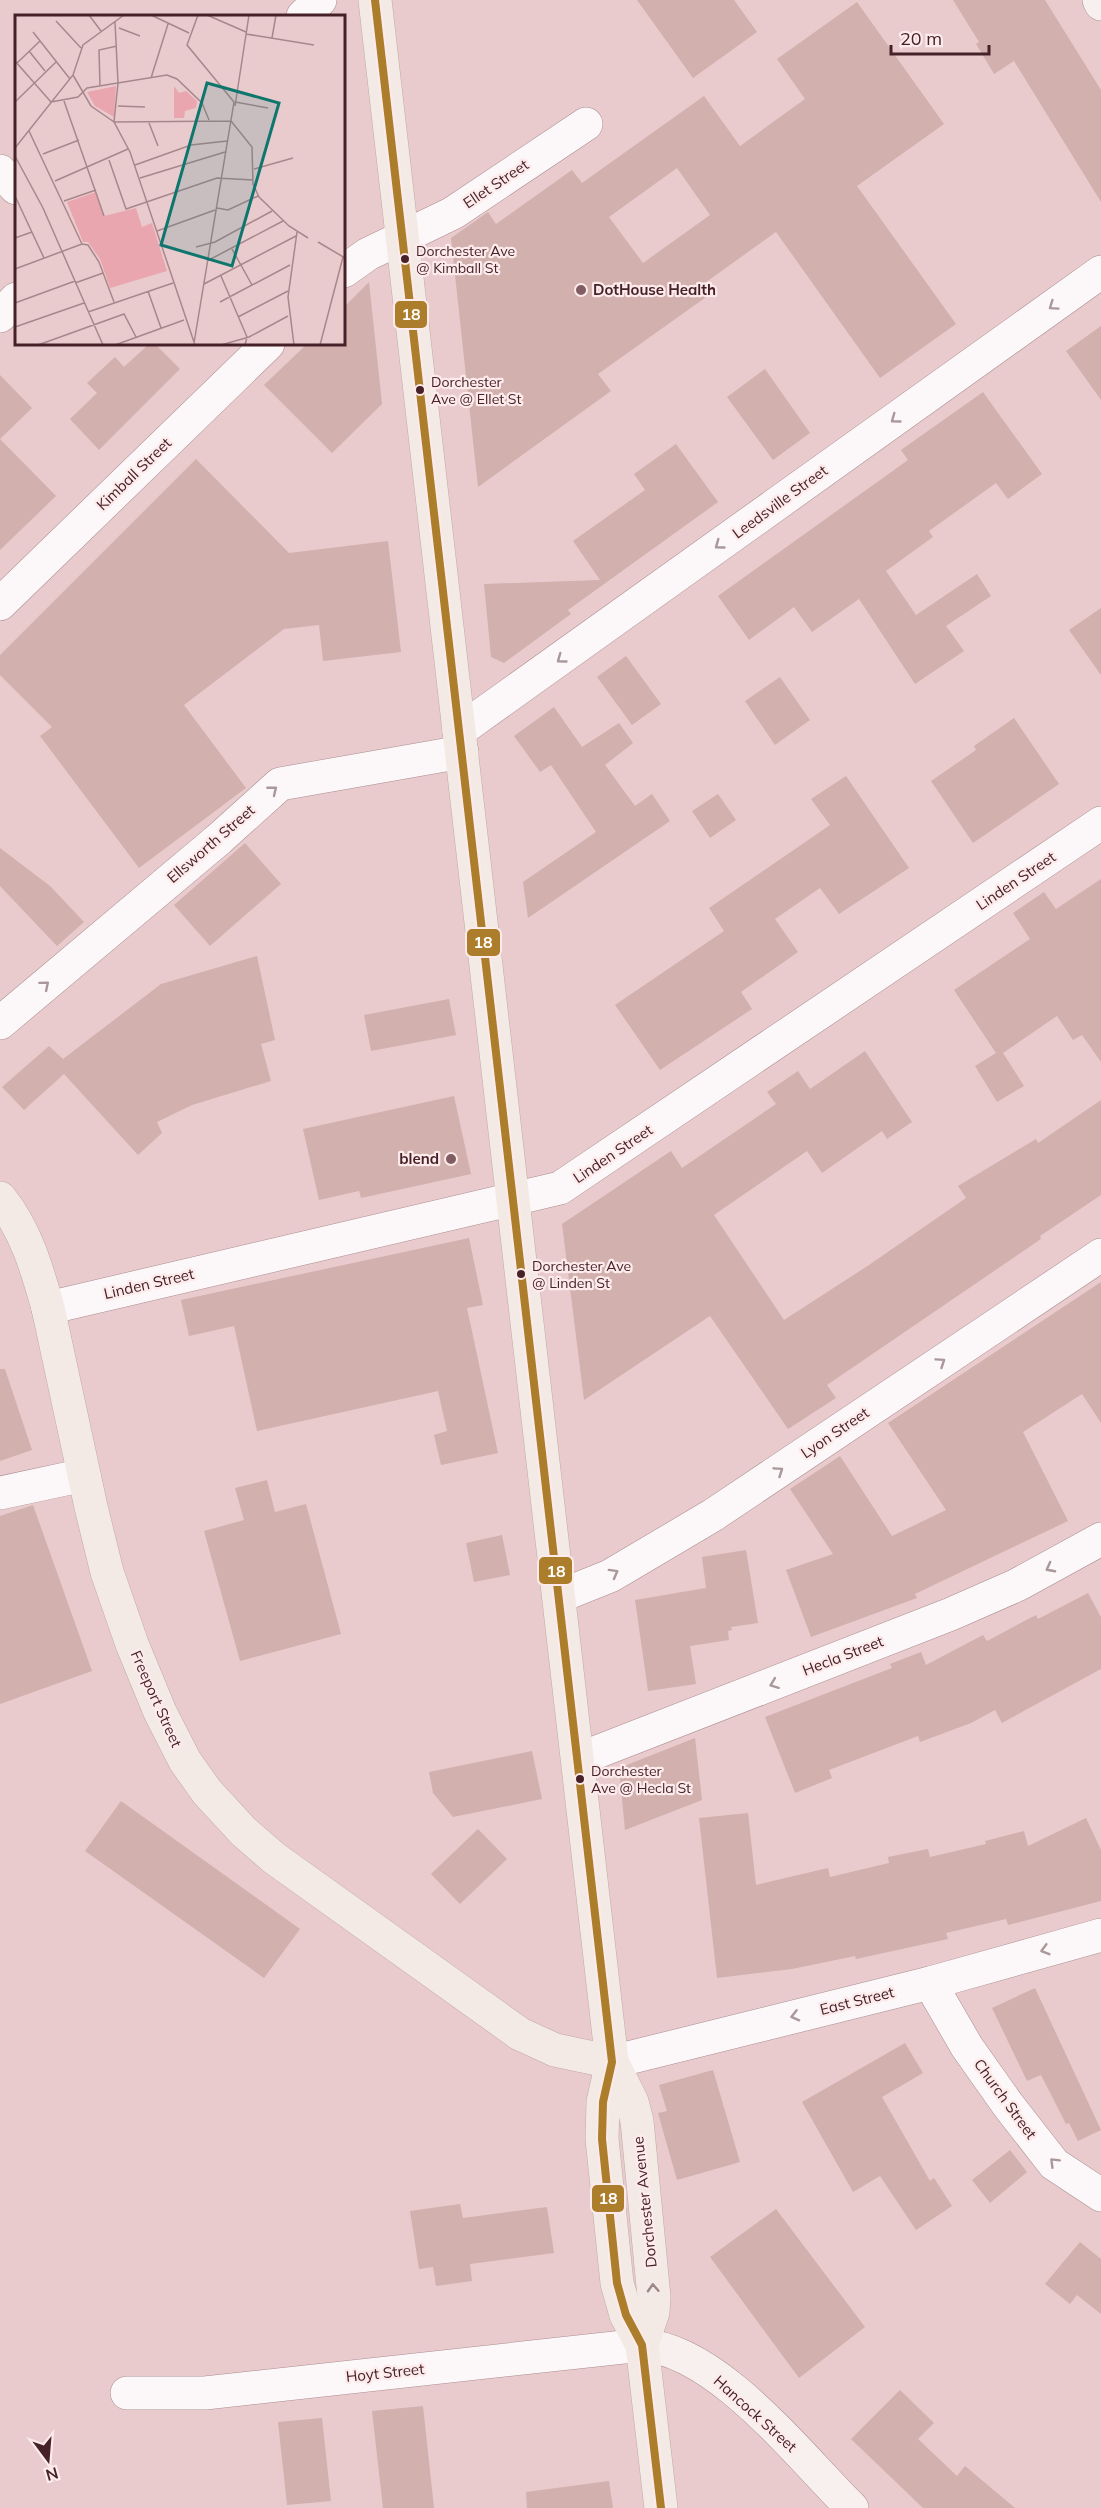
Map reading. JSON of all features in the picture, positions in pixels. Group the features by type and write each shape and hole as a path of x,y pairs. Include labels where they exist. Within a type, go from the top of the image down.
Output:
{"main road":[{"name":"Dorchester Avenue","path":"375,0 579,1759 612,2062 632,2102 639,2137 654,2297 653,2312 642,2345 662,2508"},
{"name":"Freeport Street","path":"0,1198 32,1253 48,1308 107,1572 132,1644 176,1746 218,1804 244,1832 274,1858 519,2034 555,2050 612,2062"},
{"name":"Hancock Street","path":"642,2345 668,2349 701,2366 720,2380 765,2419 852,2508"}],"street":[{"path":"304,15 320,0"},
{"name":"Ellet Street","path":"402,237 453,213 586,124"},
{"path":"0,171 15,187"},
{"path":"345,270 358,259 402,237"},
{"name":"Leedsville Street","path":"461,742 1101,272"},
{"path":"0,316 15,300"},
{"name":"Kimball Street","path":"0,604 267,345"},
{"name":"Ellsworth Street","path":"0,1023 219,839 280,784 461,742"},
{"name":"Linden Street","path":"48,1308 560,1188 1101,823"},
{"name":"Lyon Street","path":"560,1596 610,1576 713,1515 1101,1254"},
{"path":"0,1493 84,1474"},
{"name":"Hecla Street","path":"579,1759 951,1614 1027,1580 1101,1539"},
{"name":"East Street","path":"612,2062 930,1983 1101,1935"},
{"name":"Church Street","path":"930,1983 967,2047 1054,2164 1101,2195"},
{"name":"Hoyt Street","path":"127,2393 205,2393 642,2345"}],"building":[{"path":"637,0 734,0 757,32 693,78"},
{"path":"953,0 1045,0 1101,90 1101,202 1014,61 994,74 976,44 979,42"},
{"name":"DotHouse Health","path":"857,2 944,124 857,186 956,324 880,378 776,232 702,285 709,295 598,374 611,391 478,487 451,238 488,212 496,224 572,170 582,183 704,96 740,146 805,99 777,59","holes":["677,168 710,215 643,263 609,217"]},
{"path":"369,282 382,404 332,453 264,385 306,345 345,345 345,306"},
{"path":"1101,326 1101,400 1066,351"},
{"path":"148,345 156,345 180,369 99,450 70,419 97,393 87,383 115,357 124,367"},
{"path":"765,369 810,433 773,460 727,397"},
{"path":"0,375 32,408 0,439"},
{"path":"983,392 1042,474 1008,499 996,483 929,531 933,537 886,571 916,615 977,574 991,596 946,626 964,651 915,684 859,599 812,632 794,607 749,640 718,596 908,460 901,450"},
{"path":"0,439 56,496 0,550"},
{"path":"676,444 718,502 568,610 571,614 504,663 491,657 484,584 600,580 573,541 645,490 634,474"},
{"path":"196,459 289,553 388,541 401,652 323,661 319,625 284,629 184,705 246,788 139,868 40,736 52,727 0,675 0,655"},
{"path":"1101,608 1101,675 1069,630"},
{"path":"626,656 661,704 632,725 597,677"},
{"path":"780,677 810,720 775,745 745,701"},
{"path":"554,707 582,747 619,723 633,743 605,765 635,806 652,794 670,821 528,918 523,882 596,832 551,765 540,772 514,736"},
{"path":"1014,718 1059,784 973,843 931,781 976,750 974,746"},
{"path":"846,776 909,868 839,914 820,888 775,919 798,952 741,992 752,1009 660,1070 615,1005 724,931 709,908 830,825 811,799"},
{"path":"718,794 736,820 710,838 692,811"},
{"path":"245,843 281,884 210,946 174,905"},
{"path":"0,848 50,886 84,922 57,946 0,886"},
{"path":"1101,879 1101,1062 1082,1035 1073,1040 1057,1016 1003,1053 1024,1086 997,1102 975,1066 996,1053 954,990 1030,939 1013,913 1044,892 1056,909"},
{"path":"257,956 275,1040 261,1044 271,1081 192,1105 157,1122 162,1133 138,1155 64,1074 24,1110 2,1087 49,1046 63,1059 161,984"},
{"path":"449,999 456,1035 371,1051 364,1015"},
{"path":"865,1051 912,1122 887,1139 882,1131 822,1173 807,1151 714,1215 784,1320 966,1198 958,1186 1036,1139 1038,1143 1101,1100 1101,1195 1040,1236 1041,1239 827,1385 836,1398 788,1429 710,1316 584,1400 562,1224 671,1151 682,1168 776,1104 767,1092 798,1071 810,1089"},
{"path":"454,1096 471,1174 361,1198 359,1191 319,1200 303,1129"},
{"path":"469,1238 483,1305 467,1308 498,1453 441,1465 434,1435 447,1431 438,1391 257,1431 234,1326 189,1336 181,1300"},
{"path":"1101,1282 1101,1423 1082,1394 1023,1432 1068,1521 915,1594 917,1598 811,1637 786,1570 833,1554 790,1489 840,1456 892,1536 946,1510 888,1423"},
{"path":"0,1369 5,1369 32,1450 0,1461"},
{"path":"267,1480 275,1512 306,1504 341,1634 240,1661 204,1531 244,1520 235,1488"},
{"path":"33,1505 92,1671 0,1704 0,1516"},
{"path":"502,1535 510,1575 474,1582 466,1543"},
{"path":"746,1550 758,1623 731,1627 732,1630 728,1631 729,1640 690,1646 696,1684 648,1691 635,1600 706,1588 702,1557"},
{"path":"1088,1593 1101,1617 1101,1669 1002,1723 995,1710 971,1723 920,1742 918,1736 829,1770 832,1778 795,1793 765,1717 892,1668 890,1664 921,1652 926,1665 983,1635 987,1641 1036,1615 1038,1619"},
{"path":"695,1738 702,1800 625,1830 619,1768"},
{"path":"532,1751 542,1799 453,1817 433,1793 429,1772"},
{"path":"121,1801 300,1929 264,1978 85,1851"},
{"path":"748,1813 756,1885 828,1868 830,1877 889,1863 888,1857 928,1849 930,1857 986,1844 985,1841 1024,1831 1028,1846 1086,1818 1101,1850 1101,1901 1008,1925 1006,1919 946,1933 948,1939 856,1959 855,1956 792,1969 717,1978 699,1818"},
{"path":"478,1829 507,1859 460,1904 431,1874"},
{"path":"1035,1988 1101,2130 1078,2141 1069,2123 1066,2124 1041,2075 1027,2081 992,2008"},
{"path":"905,2043 923,2073 882,2097 930,2181 934,2178 952,2206 916,2230 880,2176 853,2192 802,2102"},
{"path":"713,2070 740,2162 677,2180 658,2113 667,2111 659,2085"},
{"path":"1010,2150 1027,2172 990,2203 972,2180"},
{"path":"460,2204 463,2218 547,2207 554,2253 470,2264 472,2281 436,2286 433,2267 419,2269 410,2211"},
{"path":"776,2209 865,2327 799,2378 710,2257"},
{"path":"1080,2242 1101,2259 1101,2314 1077,2295 1070,2304 1045,2284"},
{"path":"900,2390 934,2423 918,2439 957,2476 965,2466 1015,2508 923,2508 851,2439"},
{"path":"423,2406 434,2508 383,2508 372,2411"},
{"path":"322,2418 331,2501 287,2505 278,2422"},
{"path":"609,2481 613,2508 527,2508 526,2492"}],"transit line":[{"name":"18","path":"375,0 612,2062 603,2102 602,2139 617,2283 626,2315 642,2345 661,2508"}],"place":[{"name":"Dorchester Ave @ Kimball St","path":"405,259"},
{"name":"DotHouse Health","path":"581,290"},
{"name":"Dorchester Ave @ Ellet St","path":"420,390"},
{"name":"blend","path":"451,1159"},
{"name":"Dorchester Ave @ Linden St","path":"521,1274"},
{"name":"Dorchester Ave @ Hecla St","path":"580,1779"}]}
